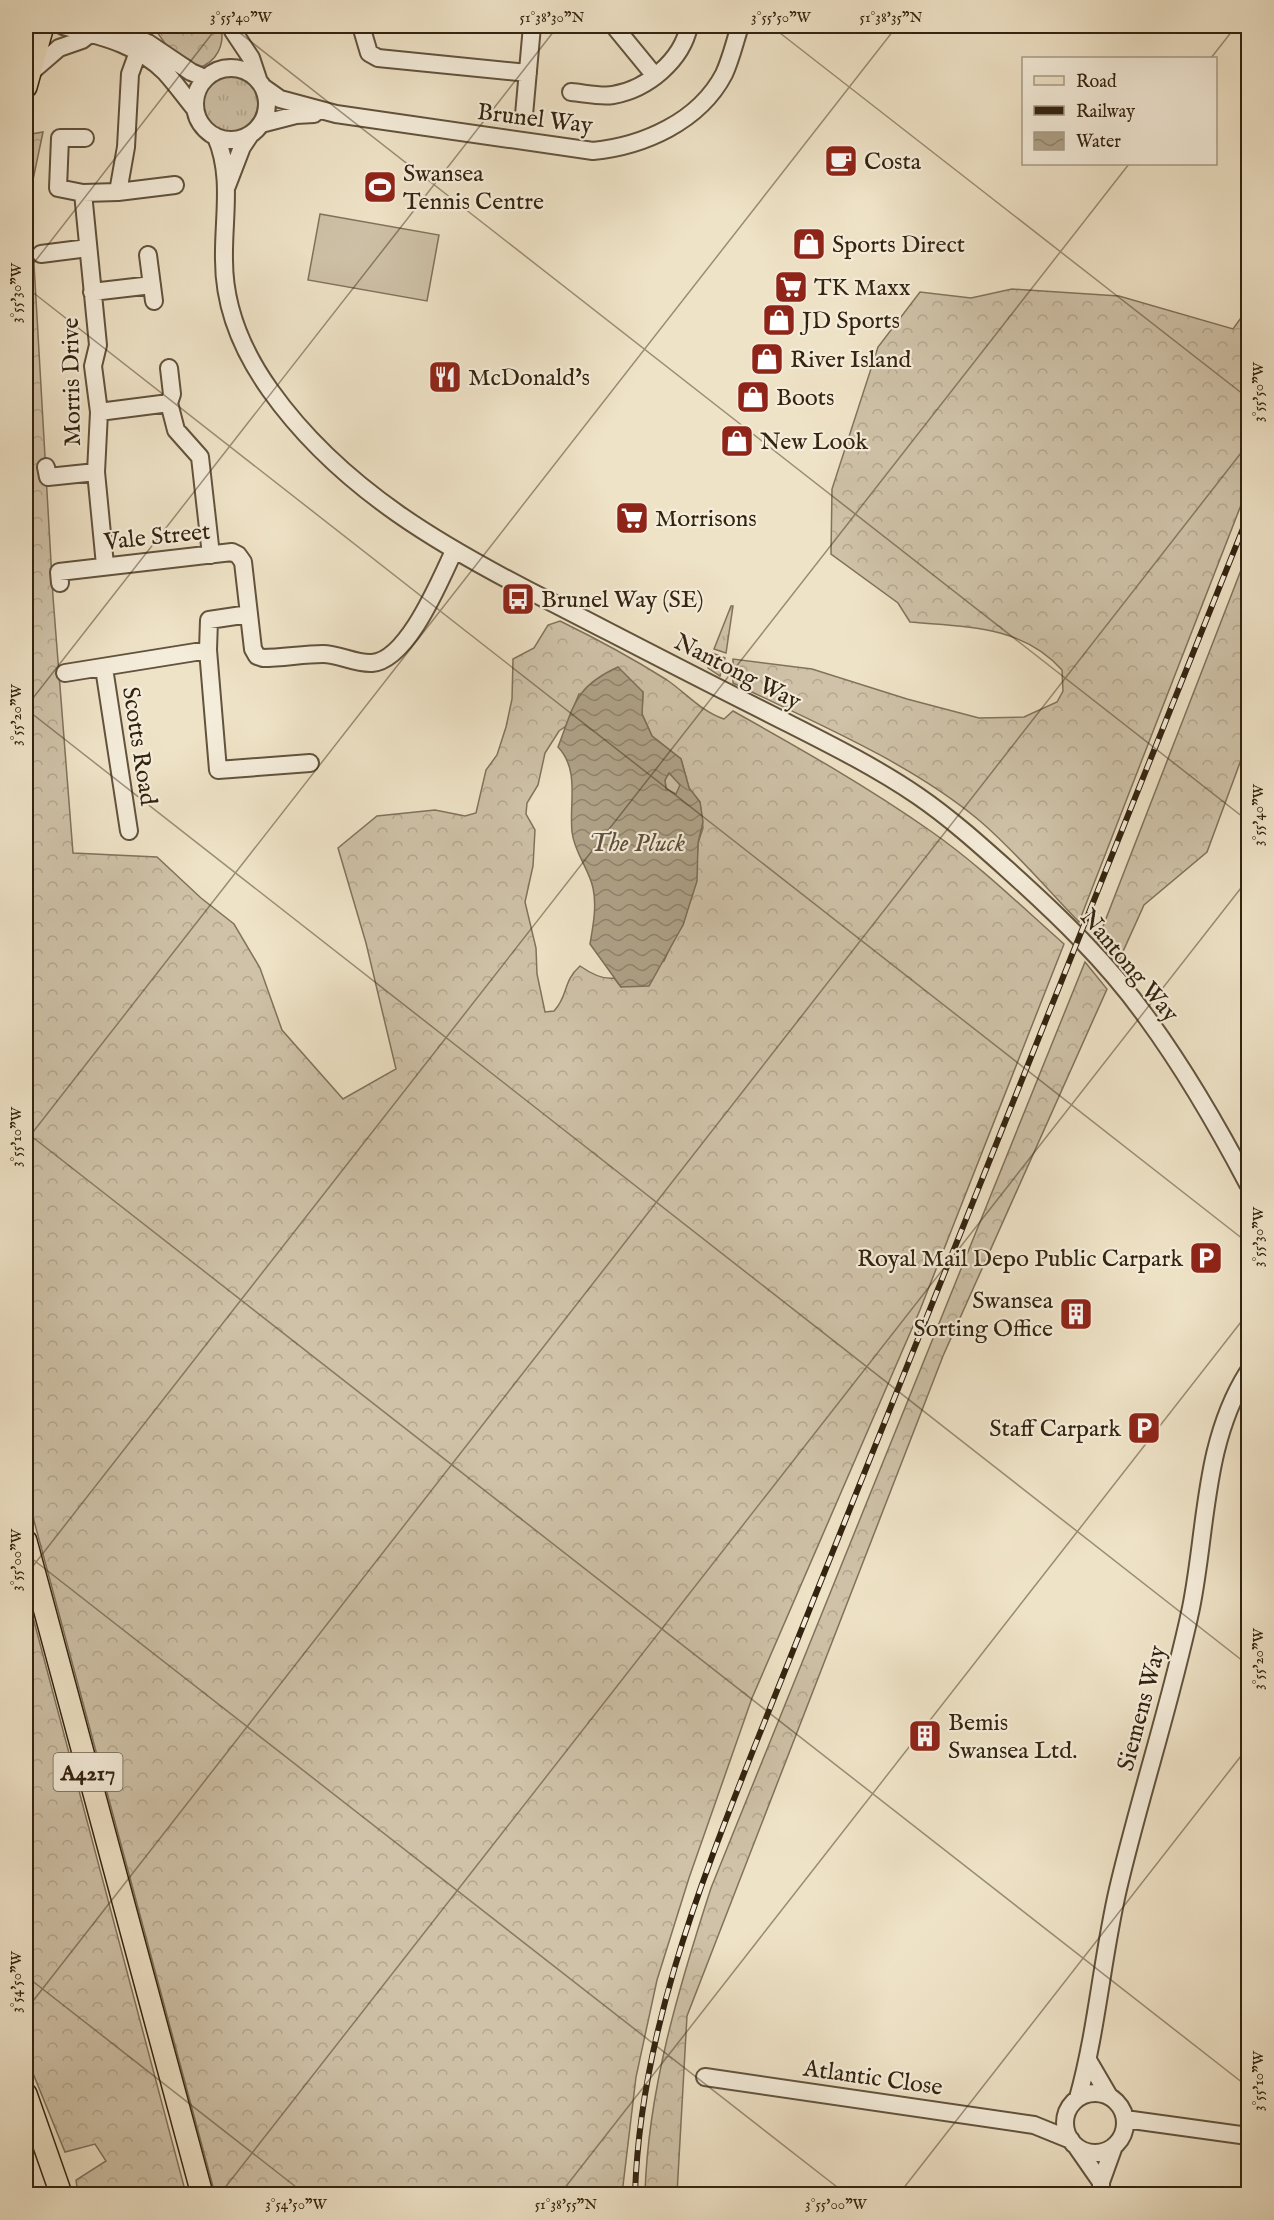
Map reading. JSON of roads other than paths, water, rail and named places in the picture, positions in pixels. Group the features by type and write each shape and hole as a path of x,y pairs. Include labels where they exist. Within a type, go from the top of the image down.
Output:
{"main road":[{"path":"27,80 43,26"},
{"name":"A4217","path":"26,1541 146,1979 202,2194"},
{"path":"26,2094 61,2194"}],"street":[{"path":"63,26 91,33 138,52 165,72 195,109 199,121 216,137 228,140 255,129 267,106 251,58 233,28"},
{"path":"110,26 148,43 184,69 205,78"},
{"path":"361,26 369,53 378,58 528,73"},
{"path":"524,115 532,26"},
{"path":"614,26 655,76"},
{"path":"571,92 612,95 630,91 655,76 678,52 689,26"},
{"name":"Brunel Way","path":"260,83 280,99 336,114 592,151 612,149 649,138 691,115 723,74 740,26"},
{"path":"221,69 233,49 233,28"},
{"path":"27,80 59,48 82,40 91,33"},
{"path":"118,192 126,147 130,74 138,52"},
{"path":"195,109 198,88 205,78 221,69 241,69 260,83"},
{"name":"Brunel Way","path":"255,129 296,115 336,114"},
{"name":"Nantong Way","path":"227,187 242,147 255,129"},
{"name":"Nantong Way","path":"216,137 222,151 227,187 224,261 226,286 246,354 305,435 373,497 454,551 833,746 918,795 969,835 1087,946 1146,1016 1198,1096 1248,1184"},
{"path":"85,138 60,138 58,188 83,193 118,192 175,185"},
{"name":"Morris Drive","path":"83,193 98,345 93,366 99,412 96,472 105,565"},
{"path":"41,254 88,248"},
{"name":"Morris Drive","path":"92,292 153,293 148,255"},
{"path":"169,368 172,394 169,403 176,430 200,457 211,555"},
{"path":"99,412 169,403"},
{"name":"Morris Drive","path":"46,467 48,477 96,472"},
{"name":"Vale Street","path":"60,583 59,572 232,552 238,555 243,562 254,649 257,656 263,658 324,654 363,662 381,661 404,642 454,551"},
{"path":"249,614 209,620 208,650 218,770 310,763"},
{"name":"Scotts Road","path":"65,673 208,650"},
{"name":"Scotts Road","path":"104,668 129,831"},
{"name":"Siemens Way","path":"1073,2103 1088,2060 1118,1890 1171,1696 1191,1607 1212,1465 1232,1403 1248,1372"},
{"path":"1088,2060 1109,2096 1119,2105 1125,2119 1123,2134 1114,2146 1101,2188"},
{"name":"Atlantic Close","path":"705,2077 1034,2125 1073,2143"},
{"path":"1034,2125 1096,2093 1109,2096"},
{"path":"1073,2103 1065,2124 1073,2143 1101,2188"},
{"path":"1125,2119 1248,2136"},
{"path":"1073,2143 1091,2152 1099,2152 1114,2146"}],"water":[{"name":"The Pluck","path":"618,667 643,692 642,714 652,736 681,759 689,788 700,802 703,822 698,843 697,881 683,925 649,986 621,987 590,944 594,895 591,881 573,839 571,776 565,756 558,747 578,699 592,682","holes":["669,773 680,785 676,794 666,789 665,780"]}],"railway":[{"path":"635,2194 639,2136 660,2022 675,1967 712,1856 1248,516"}],"place":[{"name":"Costa","path":"841,161"},
{"name":"Swansea Tennis Centre","path":"380,187"},
{"name":"Sports Direct","path":"809,244"},
{"name":"TK Maxx","path":"791,287"},
{"name":"JD Sports","path":"779,320"},
{"name":"River Island","path":"767,359"},
{"name":"McDonald's","path":"445,377"},
{"name":"Boots","path":"753,397"},
{"name":"New Look","path":"737,441"},
{"name":"Morrisons","path":"632,518"},
{"name":"Brunel Way (SE)","path":"518,599"},
{"name":"Royal Mail Depo Public Carpark","path":"1206,1258"},
{"name":"Swansea Sorting Office","path":"1076,1314"},
{"name":"Staff Carpark","path":"1144,1428"},
{"name":"Bemis Swansea Ltd.","path":"925,1736"}]}
